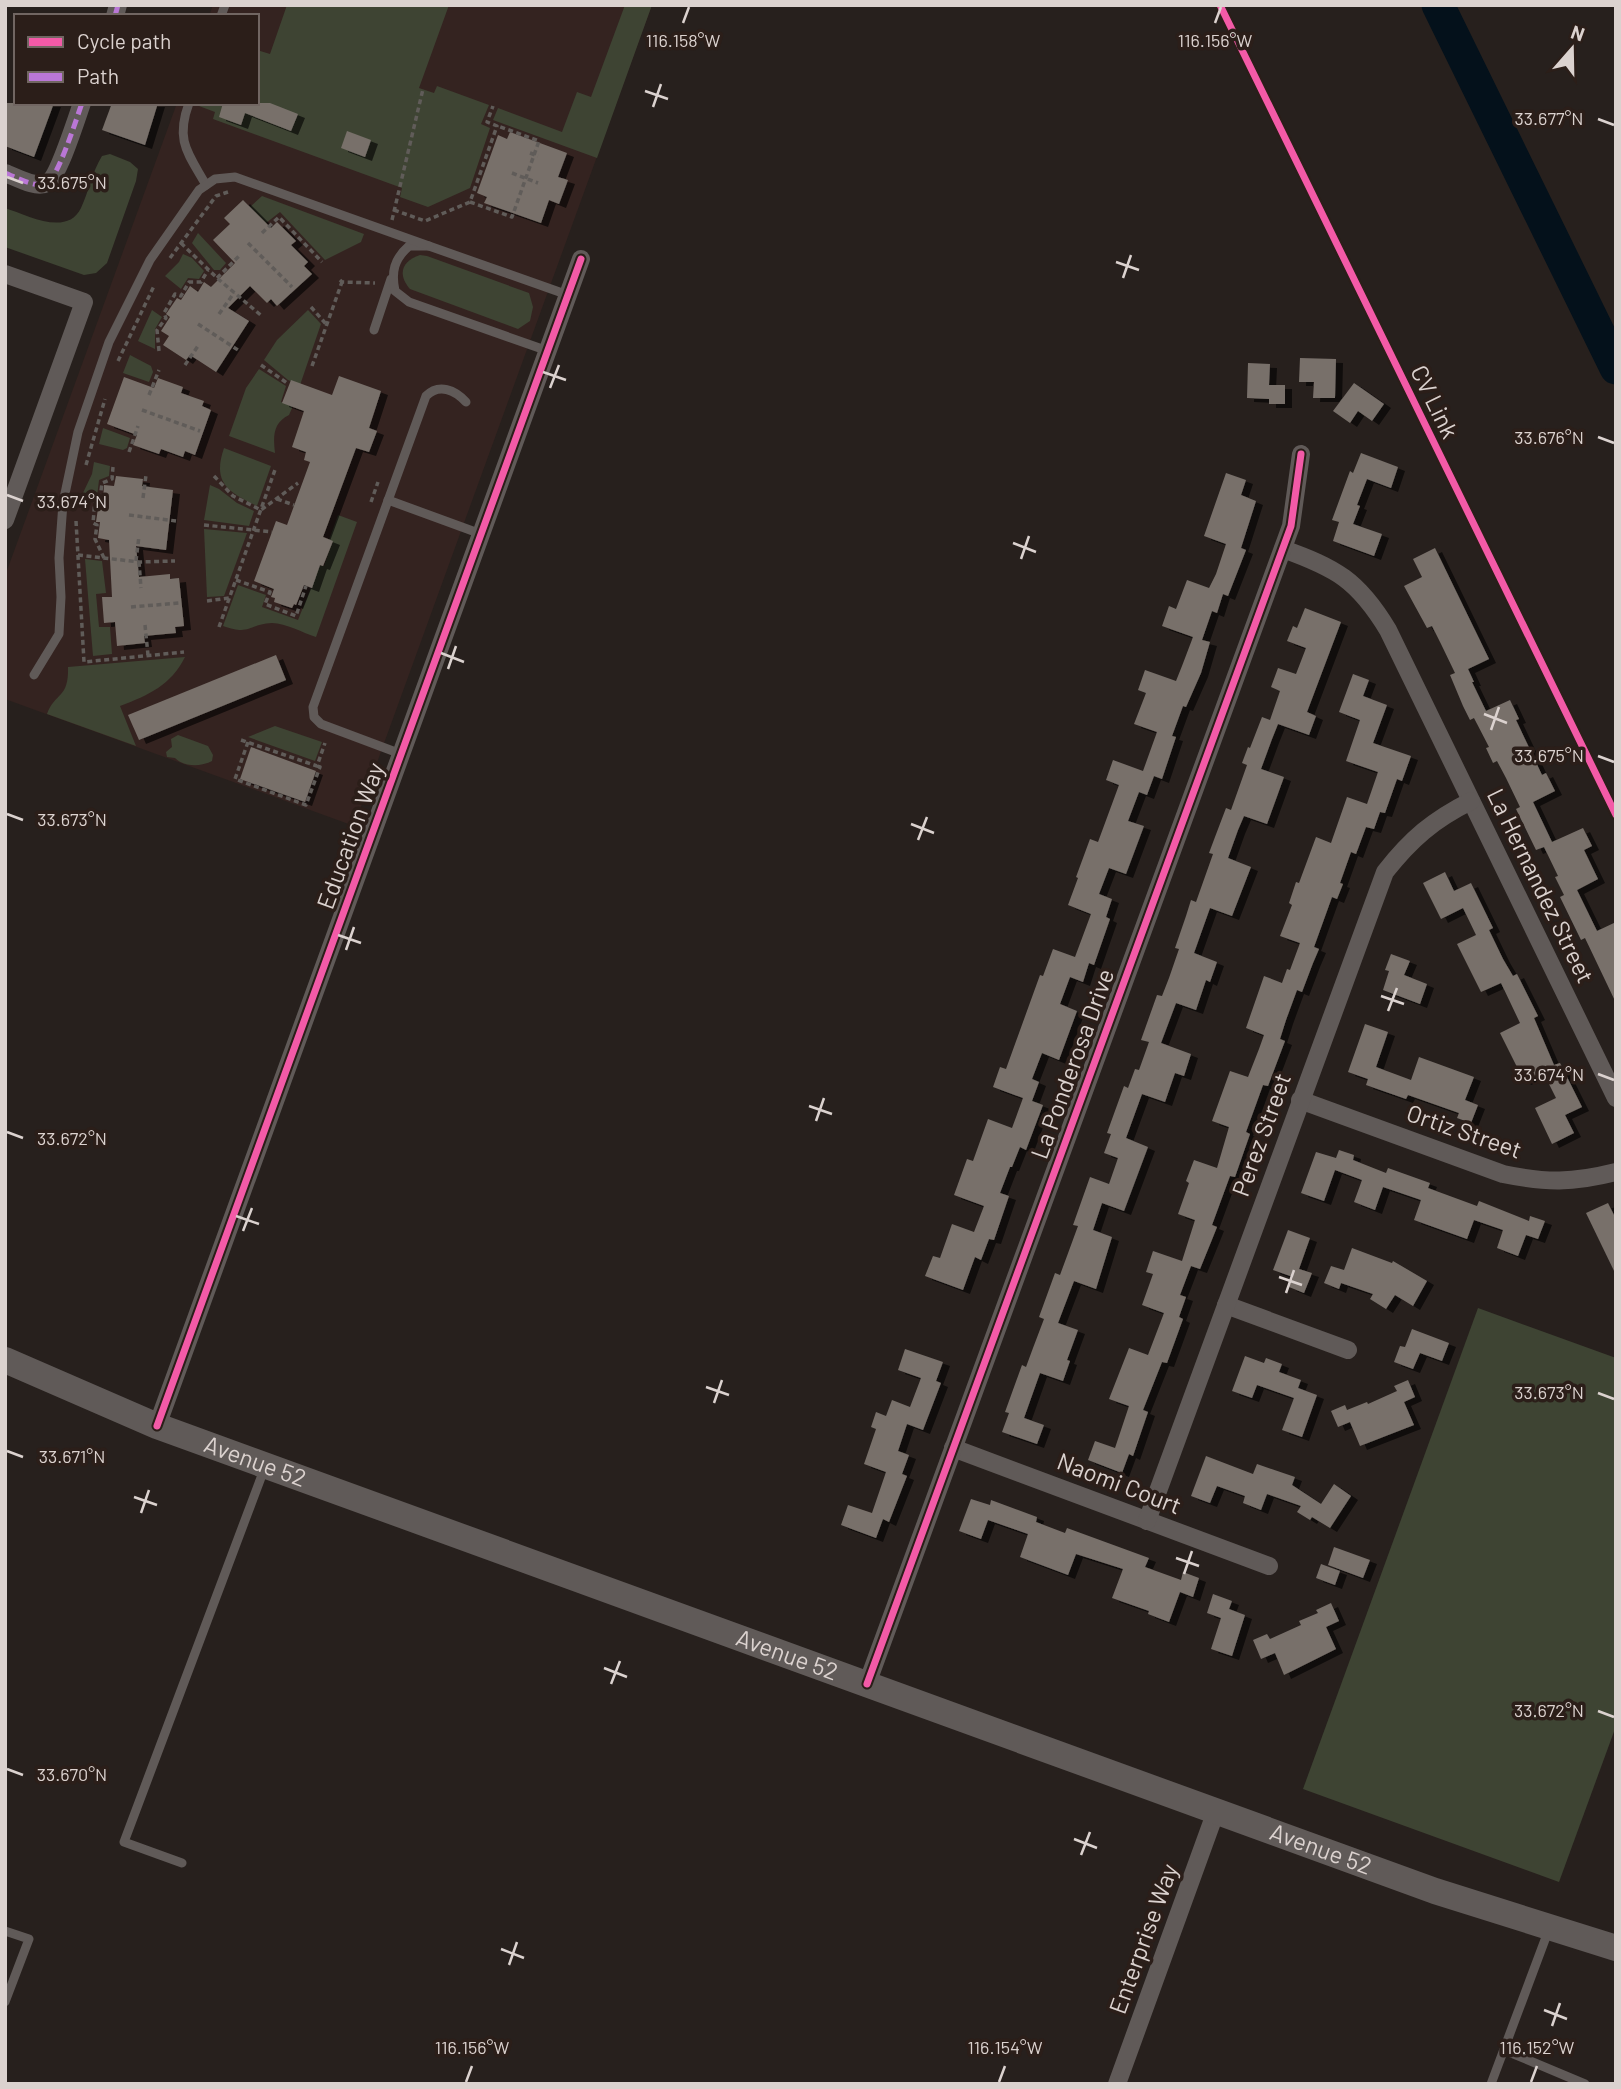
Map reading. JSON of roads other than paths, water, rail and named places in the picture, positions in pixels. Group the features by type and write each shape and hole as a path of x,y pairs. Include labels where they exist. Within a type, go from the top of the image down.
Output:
{"main road":[{"name":"Avenue 52","path":"5,1360 157,1426 1435,1891 1616,1948"}],"street":[{"path":"5,173 37,184 47,183 60,164 81,105"},
{"name":"Education Way","path":"157,1426 581,259"},
{"path":"5,274 83,302 5,520"},
{"name":"La Ponderosa Drive","path":"867,1684 1283,549 1291,526 1301,454"},
{"name":"La Hernandez Street","path":"1283,549 1338,572 1359,589 1375,609 1616,1098"},
{"name":"Perez Street","path":"1147,1521 1385,872 1422,831 1444,815 1471,801"},
{"name":"Ortiz Street","path":"1300,1100 1503,1174 1531,1180 1561,1182 1616,1172"},
{"path":"1226,1305 1348,1350"},
{"name":"Naomi Court","path":"953,1448 1269,1566"},
{"name":"Enterprise Way","path":"1117,2084 1216,1811"}],"lane":[{"path":"188,105 182,125 185,148 206,185"},
{"path":"34,675 59,634 59,558 63,503 78,432 92,387 109,342 150,260 176,220 206,185 215,179 235,177 568,295"},
{"path":"374,330 395,263 401,253 410,246 429,246"},
{"path":"392,277 395,291 410,302 548,351"},
{"path":"401,754 321,724 314,717 313,708 426,396 433,389 443,388 459,394 467,402"},
{"path":"388,500 481,534"},
{"path":"182,1863 124,1842 265,1465"},
{"path":"1491,2084 1549,1927"},
{"path":"5,1931 29,1939 5,2002"},
{"path":"1504,2050 1585,2084"}],"waterway":[{"path":"1438,5 1616,368"}]}
